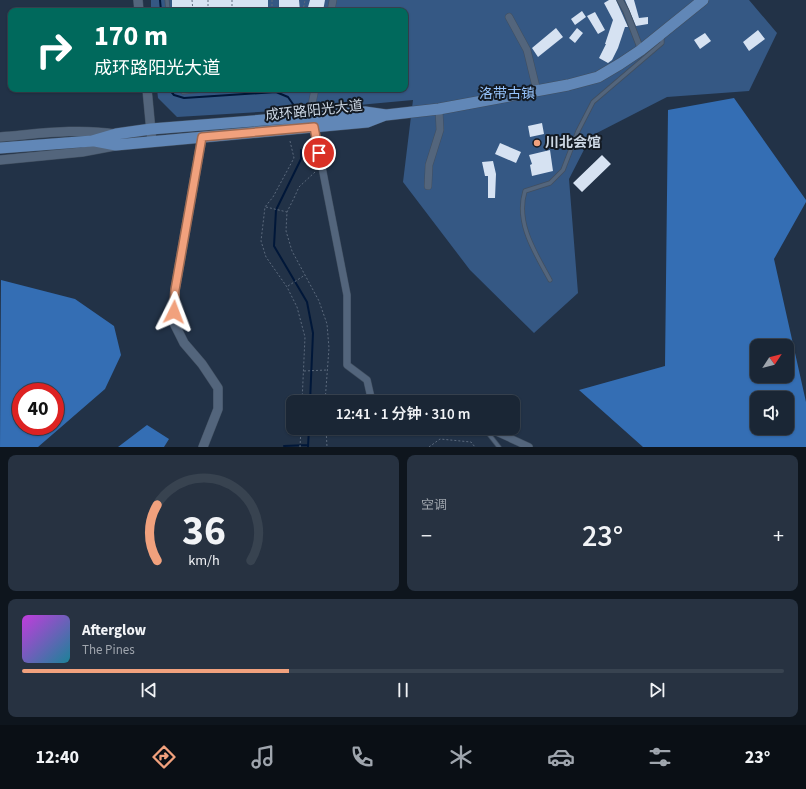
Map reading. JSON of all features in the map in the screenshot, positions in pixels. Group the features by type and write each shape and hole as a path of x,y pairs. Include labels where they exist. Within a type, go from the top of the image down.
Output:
{"main road":[{"name":"成环路阳光大道","path":"0,148 92,141 116,134 151,130 313,121 367,122 386,115 439,109 568,86 598,77 620,64 641,50 703,0"},
{"name":"成环路阳光大道","path":"92,141 116,146 202,137 313,121"}],"street":[{"path":"620,0 626,11 641,50"},
{"path":"509,17 527,50 537,91"},
{"path":"147,92 152,142"},
{"path":"314,92 312,104 313,121 347,295 347,365 366,380 370,395"},
{"path":"428,186 429,164 440,130 439,109"},
{"path":"0,138 77,131 96,131 116,134"},
{"path":"202,137 175,290 174,323 184,342 202,364 218,388 218,409 203,447"},
{"path":"0,160 82,152 116,146"},
{"path":"503,435 529,447"}],"lane":[{"path":"550,280 529,241 522,211 522,201 525,191 550,183 563,170 578,131 593,102 662,44 662,33"},
{"path":"490,435 499,447"}],"path":[{"path":"290,141 294,158 265,207 260,241 266,257 287,287 297,307 305,337 302,395"},
{"path":"322,167 312,174 299,187 287,212 286,231 292,250 319,301 327,324 329,348 325,395"},
{"path":"265,207 287,212"},
{"path":"287,287 306,275"},
{"path":"303,371 327,370"},
{"path":"300,435 300,447"},
{"path":"326,435 327,447"},
{"path":"429,447 440,439 471,442 475,447"}],"green space":[{"name":"洛带古镇","path":"151,0 749,0 777,33 749,91 667,97 591,136 569,179 578,293 534,333 470,270 403,182 413,100 326,108 177,117 158,98 157,92 408,92 408,8 151,8"}],"shaded area":[{"path":"734,98 806,200 774,259 792,339 750,339 750,383 794,383 794,348 806,402 806,447 643,447 579,390 665,366 668,110"},
{"path":"1,280 75,299 114,326 121,355 105,389 64,424 64,383 12,383 12,435 52,435 38,447 0,447"},
{"path":"147,425 169,439 164,447 118,447"}],"building":[{"path":"172,0 268,0 268,8 172,8"},
{"path":"279,0 299,0 300,8 279,8"},
{"path":"310,0 325,0 324,8 308,8"},
{"path":"609,0 616,0 628,27 625,27 618,48 612,60 608,63 599,58 606,44 613,20 604,3"},
{"path":"625,0 634,0 639,18 648,17 648,24 636,26"},
{"path":"582,11 586,17 575,25 571,19"},
{"path":"595,12 605,30 598,34 587,16"},
{"path":"556,28 563,37 538,57 532,48"},
{"path":"577,28 583,33 575,43 569,38"},
{"path":"758,30 765,39 749,51 743,42"},
{"path":"705,33 711,41 700,49 694,40"},
{"path":"542,123 544,134 530,137 528,126"},
{"path":"500,143 521,152 516,163 495,154"},
{"path":"550,150 553,171 532,176 530,165 532,164 529,155"},
{"path":"602,155 611,164 582,192 573,183"},
{"path":"493,161 496,174 495,198 488,198 488,176 485,176 482,162"}],"waterway":[{"path":"160,0 161,8"},
{"path":"172,92 174,95 184,98 276,92"},
{"path":"276,92 288,97 295,107"},
{"path":"301,150 301,159 276,210 274,246 307,302 313,333 310,395"},
{"path":"308,447 309,435"},
{"path":"284,446 308,445"}],"place":[{"name":"川北会馆","path":"537,143"}],"route":[{"path":"174,312 175,290 202,137 314,127 319,153"}]}
